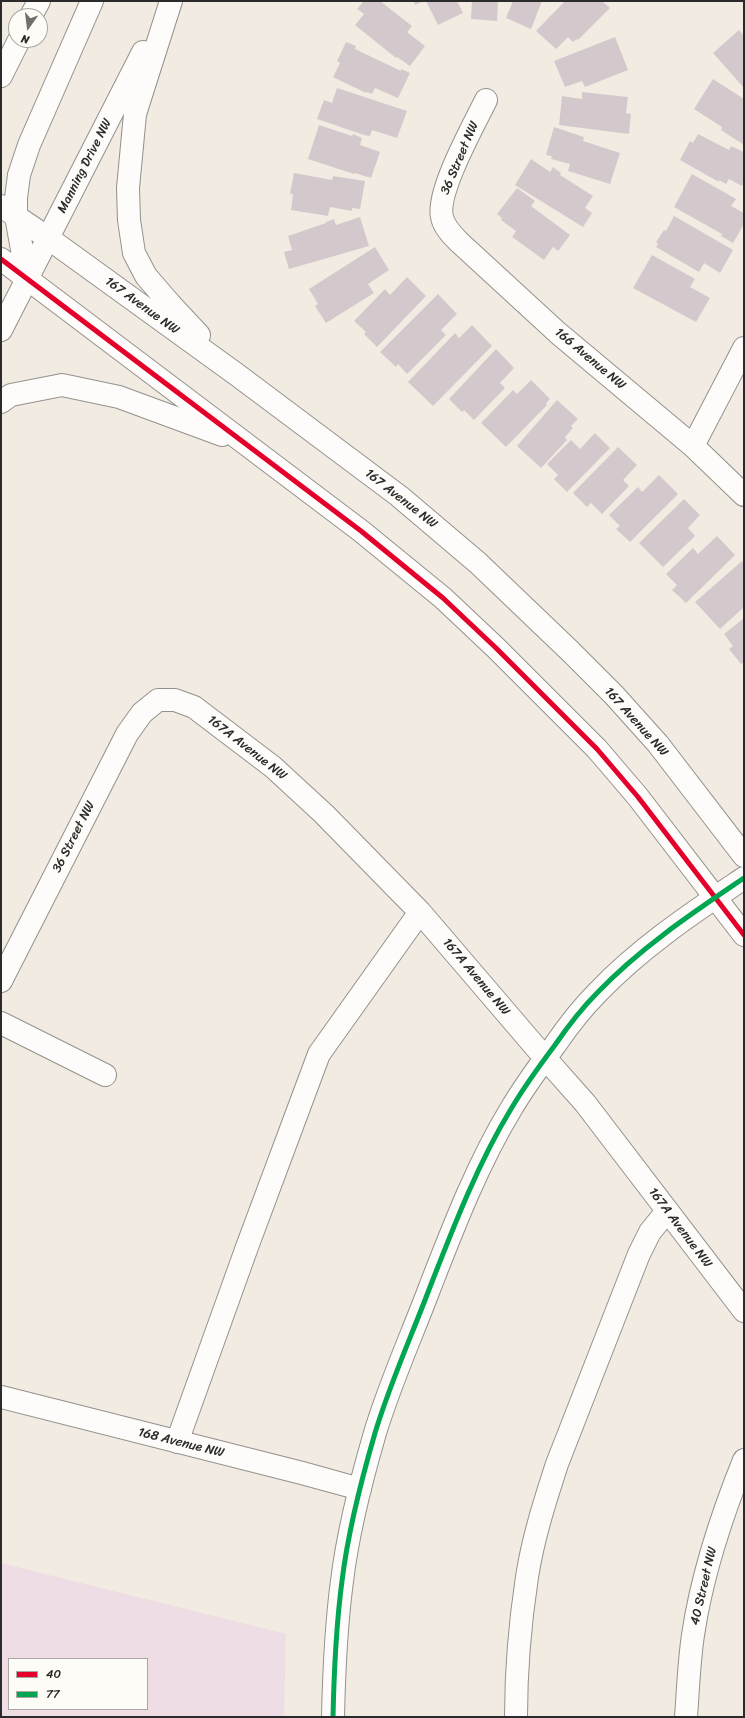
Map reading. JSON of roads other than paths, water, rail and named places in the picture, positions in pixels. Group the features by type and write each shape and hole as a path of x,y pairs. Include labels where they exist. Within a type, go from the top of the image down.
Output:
{"street":[{"path":"26,278 8,211 16,198 19,175 29,145 92,1"},
{"path":"170,1 135,114 128,188 129,220 134,253 146,276 171,305 236,374"},
{"name":"Manning Drive NW","path":"1,330 26,278 170,1"},
{"path":"1,76 15,48"},
{"name":"36 Street NW","path":"442,218 441,206 450,177 486,100"},
{"name":"167 Avenue NW","path":"8,211 48,238 236,374 399,496 483,568 570,651 658,744 744,856"},
{"name":"166 Avenue NW","path":"442,218 448,229 459,242 538,316 693,446 744,495"},
{"path":"1,259 360,531 443,598 496,648 597,749 638,797 744,935"},
{"path":"693,446 744,348"},
{"path":"1,402 11,395 62,385 120,397 246,444"},
{"name":"36 Street NW","path":"1,981 127,734 142,713 158,700"},
{"name":"167A Avenue NW","path":"158,700 175,700 194,707 273,767 324,814 420,912 585,1103 744,1311"},
{"path":"333,1717 335,1651 342,1580 360,1489 376,1431 446,1247 488,1153 511,1110 545,1058 572,1022 598,992 645,950 742,879"},
{"path":"177,1442 247,1247 320,1054 420,912"},
{"path":"1,1023 105,1075"},
{"path":"516,1717 516,1682 527,1575 547,1494 557,1464 639,1254 650,1232 667,1211"},
{"name":"168 Avenue NW","path":"1,1397 360,1489"},
{"name":"40 Street NW","path":"686,1717 693,1636 699,1599 720,1522 744,1460"}]}
